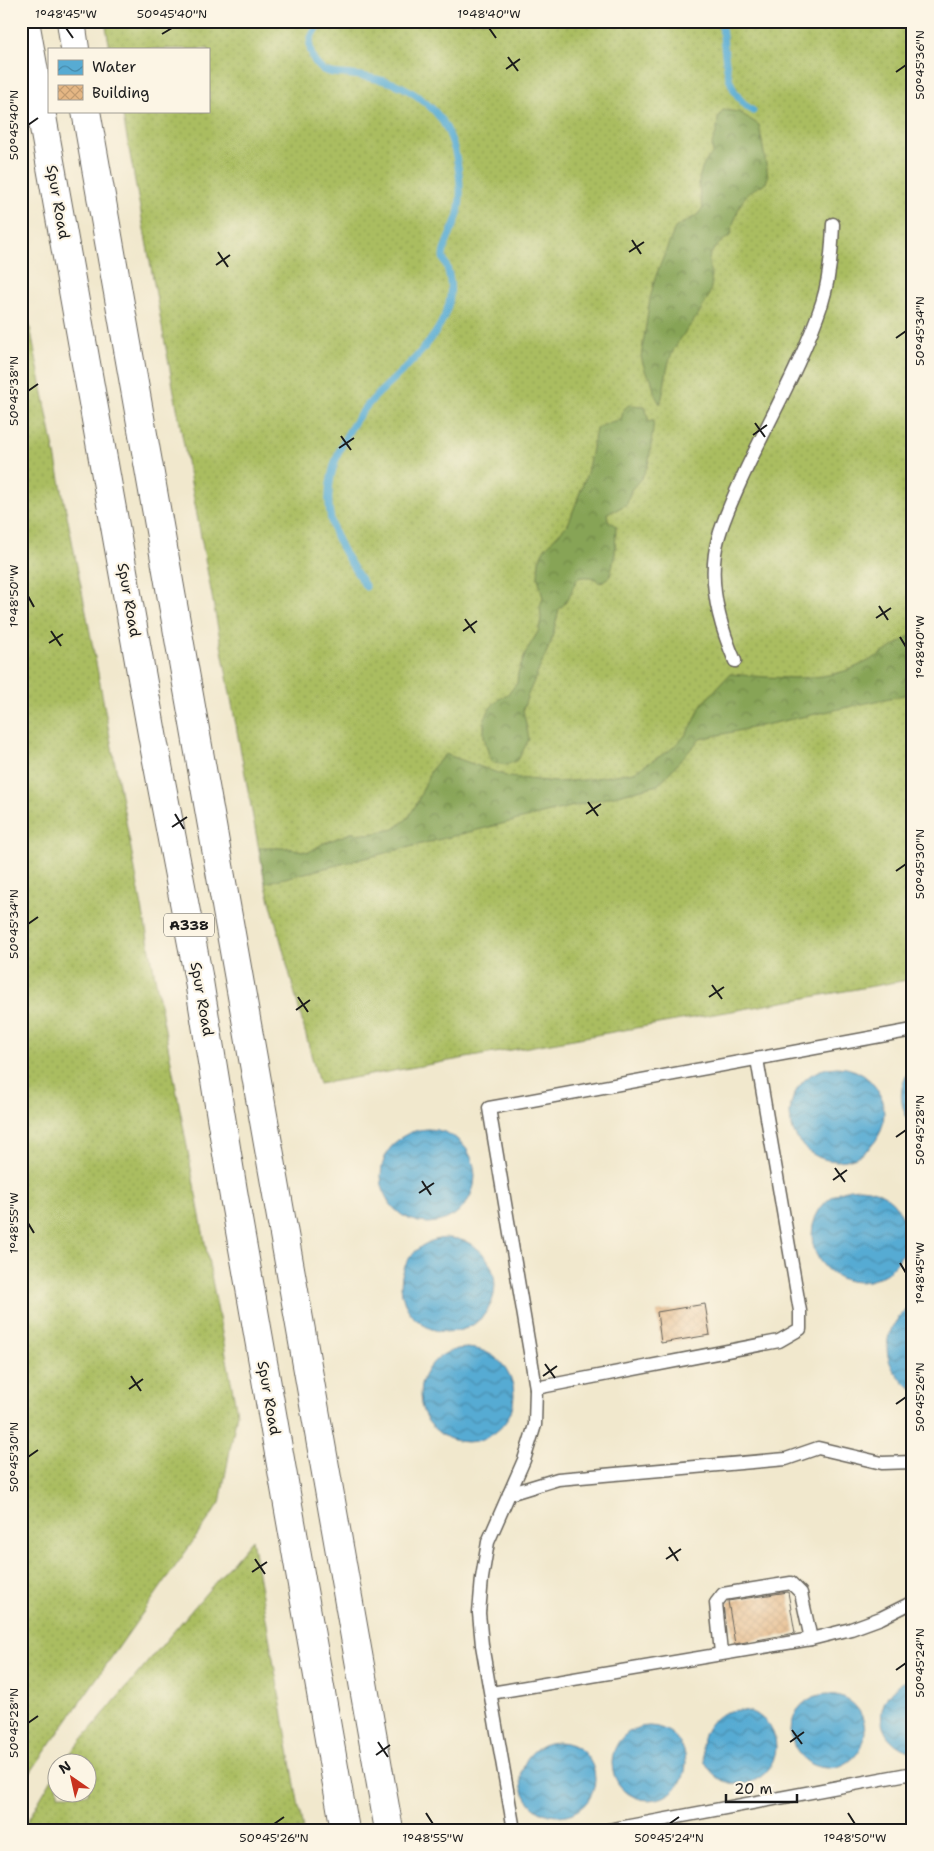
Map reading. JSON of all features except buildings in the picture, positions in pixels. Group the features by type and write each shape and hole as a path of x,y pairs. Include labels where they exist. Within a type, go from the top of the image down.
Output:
{"highway":[{"name":"Spur Road","path":"25,21 152,735 198,975 233,1191 345,1830"},
{"path":"71,21 75,48"},
{"name":"A338","path":"86,112 389,1828"}],"lane":[{"path":"735,661 724,637 717,602 714,580 718,540 730,505 788,386 822,302 832,249 833,224"},
{"path":"514,1830 482,1645 480,1621 482,1578 488,1542 524,1460 535,1425 536,1388 489,1108 913,1030"},
{"path":"536,1388 779,1342 800,1329 800,1311 757,1059"},
{"path":"509,1494 558,1479 786,1459 818,1448 882,1463 913,1462"},
{"path":"721,1653 716,1603 723,1594 791,1583 801,1593 811,1639"},
{"path":"491,1693 811,1639 851,1629 881,1618 913,1602"},
{"path":"608,1830 913,1773"}],"green space":[{"path":"105,21 913,21 913,979 319,1084 265,882 122,112 210,112 210,48 110,48"},
{"path":"723,110 739,112 759,125 768,176 766,183 753,189 742,201 732,227 731,235 712,252 709,259 711,287 708,297 701,311 678,342 671,355 660,404 641,357 650,299 655,278 675,228 697,215 703,208 699,179 703,166 713,153 712,147 718,120"},
{"path":"21,281 98,673 237,1413 220,1503 28,1776 21,1769"},
{"path":"629,405 645,406 649,422 654,420 649,461 642,477 631,490 627,504 607,513 608,520 616,526 615,554 610,576 600,583 590,577 578,578 568,599 559,609 551,642 523,710 529,739 518,760 506,765 494,763 490,759 484,737 484,721 490,708 509,693 517,683 518,673 527,650 539,630 540,606 543,598 538,577 539,560 545,548 568,524 587,473 596,429 621,419 624,409"},
{"path":"913,634 913,693 700,739 658,785 265,883 259,848 287,848 309,852 324,843 351,833 371,834 394,829 408,818 417,803 431,770 445,754 509,777 556,782 584,780 634,772 670,750 684,737 694,722 701,705 730,674 795,678 834,674 865,663"},
{"path":"252,1539 303,1830 22,1830 48,1785 48,1804 98,1804 98,1754 70,1754"}],"water":[{"path":"913,1064 913,1126 904,1111 901,1095 904,1079"},
{"path":"837,1067 855,1071 870,1081 880,1096 884,1114 880,1132 870,1147 855,1157 837,1161 819,1157 804,1147 794,1132 790,1114 794,1096 804,1081 819,1071"},
{"path":"428,1129 446,1133 461,1143 471,1158 475,1176 471,1194 461,1209 446,1219 428,1223 410,1219 395,1209 385,1194 381,1176 385,1158 395,1143 410,1133"},
{"path":"859,1188 877,1192 892,1202 902,1217 906,1235 902,1253 892,1268 877,1278 859,1282 841,1278 826,1268 816,1253 812,1235 816,1217 826,1202 841,1192"},
{"path":"448,1238 466,1242 481,1252 491,1267 495,1285 491,1303 481,1318 466,1328 448,1332 430,1328 415,1318 405,1303 401,1285 405,1267 415,1252 430,1242"},
{"path":"913,1305 913,1389 893,1370 887,1347 894,1325 902,1314"},
{"path":"467,1348 485,1352 500,1362 510,1377 514,1395 510,1413 500,1428 485,1438 467,1442 449,1438 434,1428 424,1413 420,1395 424,1377 434,1362 449,1352"},
{"path":"913,1679 913,1752 897,1745 885,1733 882,1713 888,1695 903,1682"},
{"path":"821,1694 835,1694 849,1700 859,1710 865,1724 865,1738 859,1752 849,1762 835,1768 821,1768 807,1762 797,1752 791,1738 791,1724 797,1710 807,1700"},
{"path":"732,1710 746,1710 760,1716 770,1726 776,1740 776,1754 770,1768 760,1778 746,1784 732,1784 718,1778 708,1768 702,1754 702,1740 708,1726 718,1716"},
{"path":"642,1726 656,1726 670,1732 680,1742 686,1756 686,1770 680,1784 670,1794 656,1800 642,1800 628,1794 618,1784 612,1770 612,1756 618,1742 628,1732"},
{"path":"551,1742 565,1742 579,1748 589,1758 595,1772 595,1786 589,1800 579,1810 565,1816 551,1816 537,1810 527,1800 521,1786 521,1772 527,1758 537,1748"}],"waterway":[{"path":"321,21 312,35 310,43 311,52 317,65 330,73 389,82 411,92 441,119 447,129 458,165 460,203 455,224 445,246 443,256 449,273 450,285 450,297 445,315 425,347 380,392 357,419 347,434 333,467 329,502 333,528 346,555 366,587"},
{"path":"721,21 730,82 735,93 753,111"}]}
